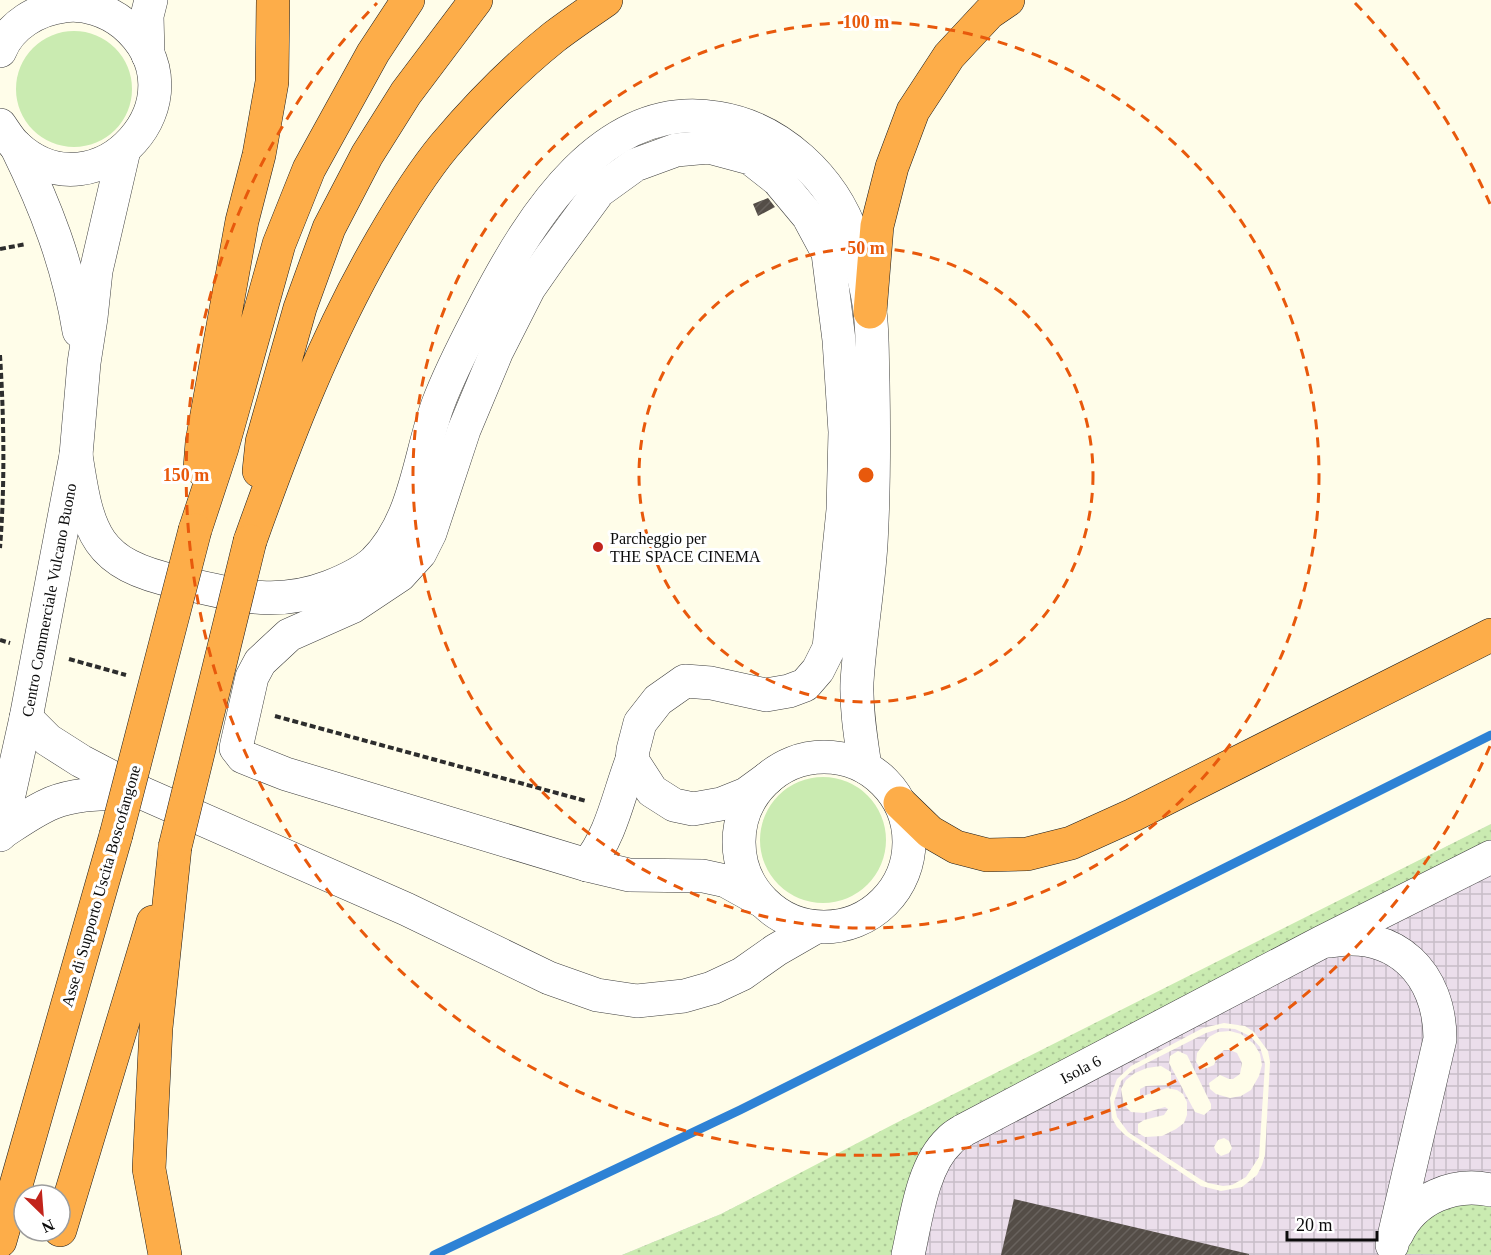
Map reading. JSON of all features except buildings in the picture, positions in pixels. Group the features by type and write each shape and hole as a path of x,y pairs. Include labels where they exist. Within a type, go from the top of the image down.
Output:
{"highway":[{"path":"195,530 202,442 242,221 259,155 272,82 273,0"},
{"path":"195,530 222,448 279,243 309,170 373,53 408,0"},
{"path":"250,541 262,442 300,308 329,228 368,155 406,93 476,0"},
{"path":"72,1191 176,846 250,541 310,382 360,278 403,203 443,148 490,96 553,38 606,0"},
{"path":"870,312 877,226 892,166 913,111 949,56 989,13 1008,0"},
{"name":"Asse di Supporto Uscita Boscofangone","path":"0,1241 116,835 195,530"},
{"path":"900,803 930,832 956,847 987,855 1027,854 1071,843 1133,815 1491,635"},
{"path":"165,1255 149,1169 156,1028 176,846"}],"street":[{"name":"Centro Commerciale Vulcano Buono","path":"8,136 35,160 57,168 81,168 104,162 124,150 142,130 152,107 154,81 148,55 147,16 151,0"},
{"name":"Centro Commerciale Vulcano Buono","path":"0,51 10,22 69,3 92,7 115,17 135,33 148,55"},
{"path":"76,455 81,487 96,536 109,553 124,565 147,575 248,597 273,599 314,593 343,581 372,564 393,539 407,510 438,406 462,349 506,264 570,175 601,148 637,127 677,116 718,118 756,130 787,146 814,169 833,196 853,235 870,312 875,463 871,548 857,686 859,726 865,767"},
{"name":"Centro Commerciale Vulcano Buono","path":"8,136 50,218 59,244 73,296 84,363"},
{"path":"587,865 599,850 616,809 632,760 640,723 658,700 685,681 711,683 766,695 789,692 805,685 818,670 829,648 843,510 845,432 839,340 828,253 808,216 778,180 750,158 709,147 676,150 635,165 599,191 530,288 497,351 464,430 430,533 420,553 400,575 352,607 290,635 260,662 252,677 237,748 243,757 286,774 587,865 629,875 703,876 726,882 762,901 778,914 816,927 842,925 866,916 886,900 901,879 908,854 908,828 900,803 885,783 865,767 840,758 814,757 790,764 746,794 721,804 693,809 674,805 652,791 632,760"},
{"name":"Centro Commerciale Vulcano Buono","path":"0,835 26,718 76,455 84,363 96,271 124,150"},
{"path":"26,718 48,740 81,761 140,792 406,909 549,978 597,995 637,1001 684,996 712,988 742,974 776,950 816,927"},
{"path":"762,901 746,878 739,852 740,824 750,798 768,777"},
{"path":"0,835 28,815 54,802 82,795 140,792"},
{"name":"Isola 6","path":"908,1255 927,1177 936,1157 949,1141 964,1130 1322,942 1491,857"},
{"name":"Isola 6","path":"1322,942 1345,938 1365,939 1397,951 1413,963 1425,978 1435,998 1440,1020 1440,1039 1391,1250"},
{"name":"Isola 6","path":"1391,1250 1402,1223 1415,1209 1430,1199 1461,1187 1491,1190"}],"path":[{"path":"0,355 3,403 3,505 0,548"},
{"path":"0,640 129,676"},
{"path":"244,707 616,809"}],"shaded area":[{"path":"1491,824 1491,1255 622,1255 721,1214","holes":["1224,1023 1245,1026 1254,1032 1268,1051 1270,1062 1265,1155 1257,1175 1242,1187 1221,1191 1201,1186 1125,1135 1112,1118 1110,1098 1117,1079 1131,1066 1203,1028"]},
{"path":"1221,1028 1235,1029 1250,1036 1260,1047 1265,1064 1259,1157 1246,1177 1232,1185 1223,1186 1200,1179 1128,1132 1117,1117 1114,1102 1121,1081 1133,1070 1206,1033","holes":["1230,1031 1241,1034 1254,1044 1260,1054 1262,1065 1259,1076 1251,1090 1241,1096 1230,1098 1216,1094 1210,1089 1209,1083 1220,1075 1233,1079 1240,1074 1242,1063 1237,1053 1224,1050 1218,1055 1214,1065 1207,1068 1201,1069 1196,1062 1197,1053 1209,1037 1218,1032","1178,1051 1187,1055 1211,1104 1211,1109 1204,1115 1195,1112 1169,1063 1170,1056","1161,1066 1171,1072 1171,1081 1167,1085 1146,1086 1140,1089 1140,1095 1167,1088 1183,1094 1187,1102 1187,1115 1184,1123 1162,1136 1145,1137 1138,1133 1138,1124 1144,1120 1164,1115 1168,1109 1165,1107 1144,1113 1131,1112 1124,1105 1121,1089 1126,1080 1147,1068","1224,1138 1229,1141 1232,1148 1229,1153 1221,1156 1216,1152 1214,1147 1218,1140"]}],"green space":[{"path":"74,31 96,36 115,48 127,67 132,89 127,111 115,130 96,142 74,147 52,142 33,130 21,111 16,89 21,67 33,48 52,36"},
{"path":"823,777 847,782 868,795 881,816 886,840 881,864 868,885 847,898 823,903 799,898 778,885 765,864 760,840 765,816 778,795 799,782"},
{"path":"1491,824 1491,845 957,1116 896,1255 622,1255 721,1214 894,1124"},
{"path":"1491,1202 1491,1255 1403,1254 1407,1241 1443,1204"}],"waterway":[{"path":"434,1255 740,1110 1491,735"}],"place":[{"name":"Parcheggio per THE SPACE CINEMA","path":"598,547"}]}
